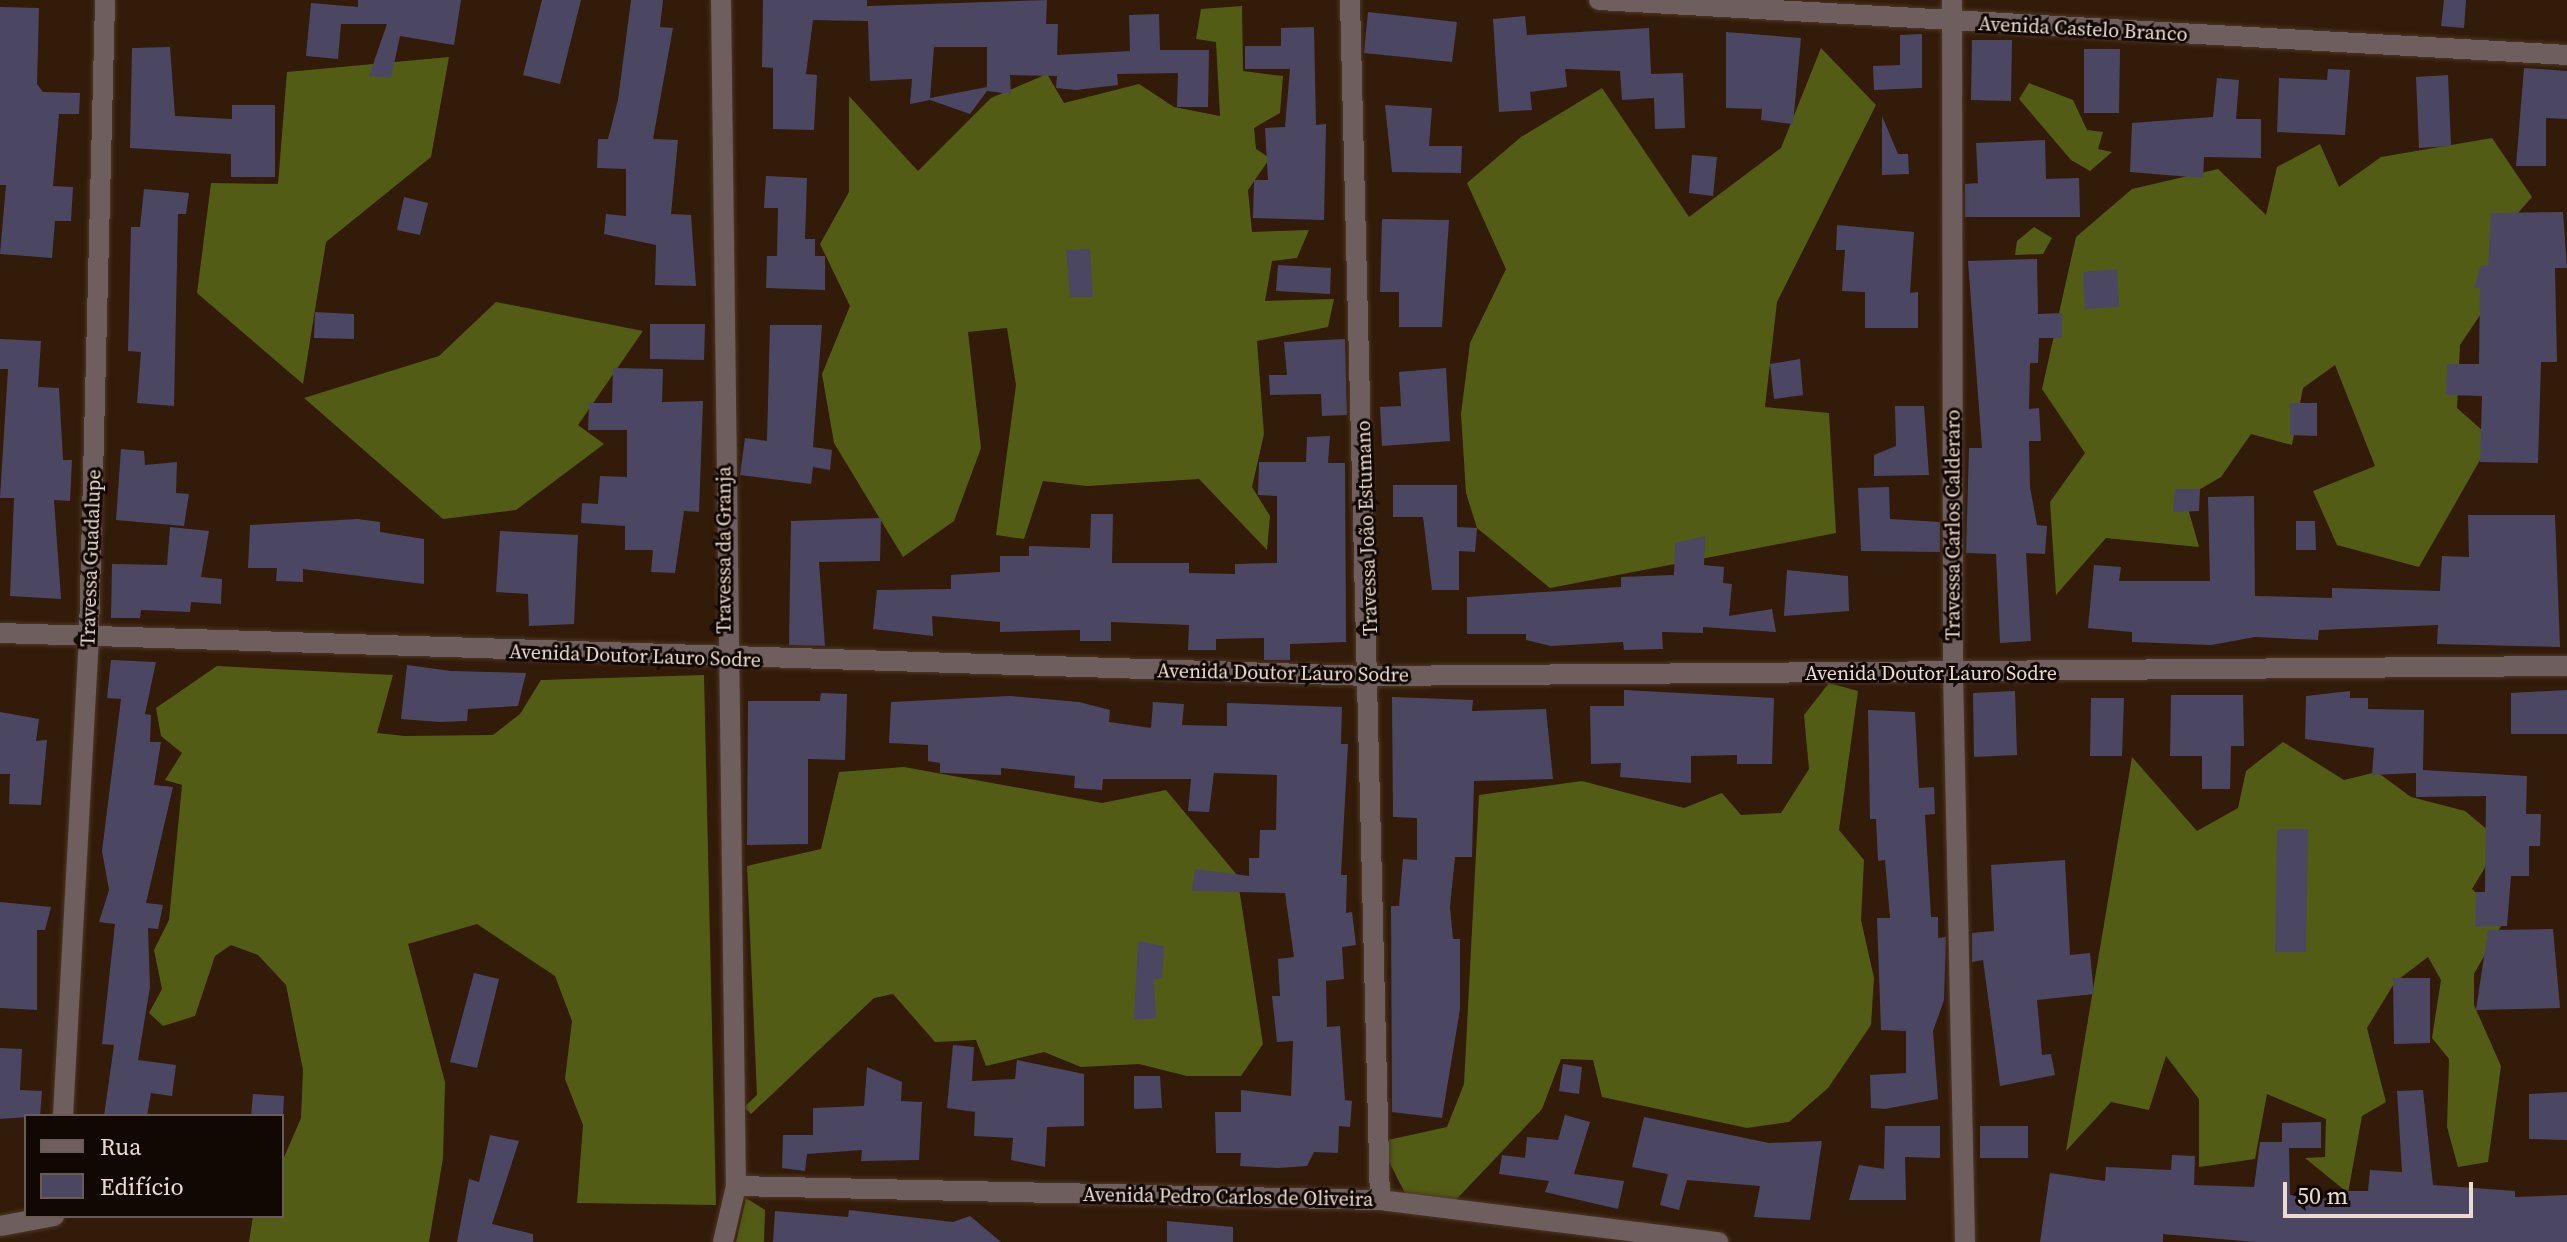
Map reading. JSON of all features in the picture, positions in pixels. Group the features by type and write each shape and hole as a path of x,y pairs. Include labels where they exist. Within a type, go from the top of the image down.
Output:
{"street":[{"name":"Travessa Guadalupe","path":"63,1114 89,634 105,0"},
{"name":"Travessa da Granja","path":"721,0 724,660 736,1186 723,1242"},
{"name":"Travessa João Estumano","path":"1350,0 1372,676 1380,1200"},
{"name":"Avenida Castelo Branco","path":"1599,0 2567,55"},
{"name":"Travessa Carlos Calderaro","path":"1952,0 1953,673 1965,1242"},
{"name":"Avenida Doutor Lauro Sodre","path":"0,633 724,660 1372,676 2567,666"},
{"name":"Avenida Pedro Carlos de Oliveira","path":"736,1186 1380,1200 1718,1242"},
{"path":"0,1226 43,1218"}],"green space":[{"path":"1242,6 1243,71 1283,76 1280,113 1254,128 1256,149 1270,158 1248,190 1252,232 1309,230 1297,258 1272,261 1265,301 1334,299 1328,327 1257,341 1264,434 1252,487 1270,516 1267,550 1199,479 1087,486 1043,481 1024,539 996,535 1016,385 1007,328 968,332 981,448 954,521 903,557 834,443 822,374 850,306 820,244 849,192 849,96 918,171 991,98 1047,74 1064,103 1139,84 1174,107 1220,116 1216,42 1196,39 1201,9"},
{"path":"1821,48 1876,105 1777,302 1765,407 1829,413 1836,533 1550,588 1477,528 1466,493 1461,414 1470,343 1506,269 1467,183 1521,137 1602,88 1689,217 1781,148"},
{"path":"449,57 431,157 326,242 303,384 197,293 211,183 278,184 287,72"},
{"path":"2029,83 2073,100 2087,130 2103,132 2098,149 2112,152 2090,171 2071,160 2019,99"},
{"path":"2492,138 2532,197 2518,213 2493,296 2460,345 2457,408 2492,439 2419,567 2337,545 2313,491 2375,466 2335,365 2303,388 2292,445 2251,434 2221,477 2185,498 2199,547 2106,538 2056,595 2050,502 2085,453 2042,389 2076,237 2132,189 2218,169 2266,215 2277,167 2320,144 2339,187 2381,157"},
{"path":"2034,227 2052,238 2043,254 2015,255 2017,241"},
{"path":"496,302 643,331 578,425 604,444 516,510 443,519 304,398 439,356"},
{"path":"217,666 393,675 377,733 405,736 493,735 520,714 541,680 704,675 716,1205 577,1203 583,1125 565,1079 572,1021 555,976 477,924 408,944 445,1082 443,1158 429,1242 249,1242 253,1218 284,1218 284,1157 301,1118 303,1070 286,985 258,955 231,945 215,956 195,1016 163,1026 149,1013 162,989 154,950 169,920 182,785 165,780 182,753 161,736 156,708"},
{"path":"1829,683 1858,691 1839,830 1864,860 1861,920 1874,978 1871,1025 1828,1088 1789,1122 1747,1128 1602,1097 1593,1060 1561,1059 1542,1109 1451,1205 1408,1199 1379,1142 1447,1127 1464,1084 1479,795 1582,781 1684,808 1722,793 1741,815 1781,813 1809,769 1804,715"},
{"path":"2283,742 2344,780 2377,772 2411,797 2465,811 2501,841 2472,889 2505,919 2474,974 2474,1005 2501,1066 2488,1162 2458,1167 2447,1127 2449,1059 2432,1038 2441,980 2428,957 2395,982 2367,1028 2386,1102 2362,1116 2348,1193 2305,1158 2325,1157 2326,1119 2267,1094 2255,1159 2199,1167 2199,1099 2166,1056 2149,1110 2111,1102 2066,1151 2132,757 2197,831 2238,808 2246,771"},
{"path":"904,767 1102,803 1166,790 1237,875 1263,1044 1241,1076 1187,1076 1139,1064 1081,1067 1044,1052 986,1066 976,1040 935,1042 893,994 874,998 751,1114 744,1107 757,1095 747,866 821,849 839,772"},
{"path":"746,1198 765,1210 764,1242 736,1242"}],"building":[{"path":"358,0 461,0 454,45 400,36 391,78 369,76 387,24 341,24 338,59 306,56 311,3 358,7"},
{"path":"542,0 581,0 560,84 523,75"},
{"path":"631,0 663,0 660,27 673,28 653,139 678,140 671,214 691,215 696,286 655,285 656,245 604,234 606,214 626,216 626,169 597,168 598,139 608,139 618,100"},
{"path":"763,0 867,0 867,6 1047,0 1046,24 1058,24 1057,55 1130,51 1129,15 1159,14 1160,50 1209,50 1208,107 1177,107 1178,73 1117,74 1118,85 1076,90 1056,88 1057,76 1010,75 1011,94 987,91 970,114 930,100 910,104 912,79 870,81 868,21 813,20 806,74 817,75 814,130 773,129 773,68 762,67","holes":["934,47 987,47 987,87 930,98"]},
{"path":"2444,0 2466,0 2464,28 2441,26"},
{"path":"0,7 39,8 37,84 43,92 80,93 79,114 59,114 53,186 73,187 71,221 55,221 52,258 0,254 6,185 0,185"},
{"path":"1368,12 1457,22 1452,62 1364,53"},
{"path":"1525,16 1527,35 1649,28 1651,74 1683,73 1685,128 1655,129 1654,98 1622,100 1620,71 1565,69 1567,87 1530,92 1532,110 1499,112 1493,19"},
{"path":"1314,27 1316,125 1326,124 1324,220 1253,218 1254,180 1268,180 1265,128 1285,127 1290,69 1245,69 1245,46 1281,46 1281,28"},
{"path":"1726,32 1801,38 1793,124 1761,120 1762,109 1726,108"},
{"path":"1922,34 1922,88 1874,90 1873,66 1900,65 1900,35"},
{"path":"1972,40 2012,40 2011,101 1971,100"},
{"path":"170,47 175,116 232,119 232,105 275,105 275,177 231,177 231,154 130,148 132,48"},
{"path":"2084,49 2120,49 2119,113 2084,113"},
{"path":"2524,68 2567,71 2567,119 2546,118 2546,166 2516,166"},
{"path":"2328,69 2350,70 2345,135 2277,132 2279,78 2327,80"},
{"path":"2448,75 2451,146 2419,148 2416,77"},
{"path":"2217,78 2239,80 2236,119 2261,119 2261,158 2204,157 2203,178 2130,172 2132,123 2213,117"},
{"path":"1385,105 1432,108 1429,146 1462,146 1461,173 1392,172"},
{"path":"1882,116 1898,154 1908,154 1909,174 1882,175"},
{"path":"2045,140 2046,179 2079,178 2080,217 1965,217 1965,184 1978,183 1976,143"},
{"path":"1692,155 1717,157 1713,196 1689,193"},
{"path":"766,176 807,178 805,239 815,239 815,256 825,256 825,290 766,288 767,256 777,256 778,208 764,208"},
{"path":"144,189 189,193 186,214 178,214 174,406 137,403 141,352 128,351 131,227 140,227"},
{"path":"404,197 428,203 420,235 397,230"},
{"path":"2563,212 2567,268 2555,268 2557,362 2541,362 2538,463 2480,462 2482,396 2446,395 2447,364 2479,364 2480,288 2474,288 2481,265 2488,266 2491,213"},
{"path":"1382,219 1449,220 1442,327 1399,327 1399,292 1380,292"},
{"path":"1837,225 1914,232 1910,293 1918,292 1918,328 1865,328 1865,292 1842,291 1845,250 1836,250"},
{"path":"1090,249 1093,297 1070,297 1066,250"},
{"path":"2037,259 2038,314 2062,313 2062,338 2039,338 2038,363 2030,363 2029,409 2039,408 2041,441 2029,441 2030,487 2037,525 2047,526 2045,554 2026,553 2031,641 2000,643 1996,554 1966,553 1969,448 1982,448 1968,261"},
{"path":"1278,265 1331,268 1330,294 1276,291"},
{"path":"2117,269 2119,307 2085,309 2083,272"},
{"path":"315,312 354,314 354,339 314,338"},
{"path":"650,324 705,324 704,360 650,359"},
{"path":"770,325 822,325 813,447 832,450 830,470 813,467 811,484 740,475 745,438 767,441"},
{"path":"0,339 41,341 38,387 59,388 63,460 72,460 70,501 54,500 61,599 10,596 14,498 0,498 8,369 0,369"},
{"path":"1345,339 1347,415 1322,416 1321,394 1270,395 1269,375 1287,375 1284,342"},
{"path":"1800,359 1803,395 1774,399 1770,364"},
{"path":"613,368 663,369 662,402 703,401 699,512 684,511 675,573 651,572 653,550 625,550 625,526 581,523 582,503 598,504 600,476 627,477 627,430 588,430 589,403 612,403"},
{"path":"1446,368 1450,441 1382,446 1380,407 1401,406 1399,372"},
{"path":"2290,403 2317,403 2317,436 2290,435"},
{"path":"1895,406 1924,406 1929,475 1874,476 1874,455 1896,446"},
{"path":"1330,436 1328,463 1345,463 1346,642 1290,644 1290,660 1264,660 1264,638 1216,639 1216,650 1188,650 1189,625 1111,622 1111,641 1080,641 1080,630 1000,632 1000,622 932,616 933,636 873,629 877,590 951,589 951,575 1000,572 1000,556 1029,556 1029,546 1090,548 1091,514 1113,514 1112,563 1189,563 1189,573 1235,574 1235,564 1277,563 1277,496 1258,495 1259,462 1306,462 1307,437"},
{"path":"121,449 144,451 145,465 177,462 176,493 189,494 184,526 116,520"},
{"path":"1393,485 1457,485 1457,527 1477,528 1475,552 1459,551 1459,590 1432,590 1423,517 1393,517"},
{"path":"1889,487 1890,519 1940,522 1940,552 1861,551 1858,488"},
{"path":"2175,489 2200,489 2199,511 2173,512"},
{"path":"2254,496 2255,596 2332,598 2332,588 2440,591 2442,556 2469,557 2468,515 2555,515 2560,647 2437,644 2438,625 2319,630 2318,640 2255,637 2211,645 2132,642 2132,632 2088,628 2094,565 2121,567 2119,581 2210,581 2208,497"},
{"path":"881,518 880,561 819,562 825,646 789,645 791,521"},
{"path":"358,519 380,522 380,532 424,539 424,584 303,569 303,582 276,581 277,568 248,568 250,525"},
{"path":"2296,521 2315,521 2316,550 2296,550"},
{"path":"170,527 209,531 201,577 222,579 221,604 191,602 190,612 141,610 140,618 111,618 112,564 167,565"},
{"path":"500,531 578,535 574,624 529,626 528,594 496,592"},
{"path":"1705,536 1704,565 1724,567 1723,583 1732,584 1729,616 1772,609 1776,632 1703,627 1703,633 1662,632 1663,649 1624,650 1623,642 1551,646 1526,640 1526,634 1467,634 1467,597 1621,587 1621,577 1674,575 1675,543"},
{"path":"1787,570 1848,576 1849,611 1784,616"},
{"path":"111,660 156,662 145,714 151,715 150,742 161,742 154,785 173,787 146,903 163,905 158,929 148,928 150,987 138,1060 176,1065 172,1096 151,1093 147,1114 104,1114 114,1045 102,1044 115,924 99,922 109,890 102,851 121,699 107,698"},
{"path":"407,665 451,671 526,673 518,706 468,709 467,721 440,722 401,719"},
{"path":"1624,690 1774,698 1772,764 1737,764 1737,755 1691,756 1691,783 1620,777 1621,763 1591,764 1590,706 1624,706"},
{"path":"2567,690 2567,734 2511,734 2511,693"},
{"path":"2015,691 2017,755 1974,757 1973,693"},
{"path":"2350,691 2350,698 2368,698 2368,709 2424,710 2423,770 2527,776 2526,814 2541,814 2540,846 2529,846 2529,876 2511,876 2507,926 2475,927 2476,892 2485,892 2486,796 2416,797 2416,773 2372,775 2374,748 2305,739 2306,696"},
{"path":"821,693 847,694 845,760 808,759 808,844 747,845 748,701 820,701"},
{"path":"2171,695 2243,695 2244,746 2231,746 2230,789 2202,789 2202,756 2170,756"},
{"path":"1010,696 1079,702 1110,710 1109,722 1151,728 1153,702 1184,704 1182,725 1227,726 1227,703 1342,707 1341,744 1348,744 1341,875 1347,875 1346,913 1352,912 1356,945 1342,947 1344,979 1326,981 1327,1027 1340,1026 1345,1100 1352,1101 1350,1127 1339,1126 1338,1153 1314,1152 1307,1166 1278,1168 1240,1166 1241,1153 1216,1153 1215,1112 1241,1112 1241,1090 1291,1096 1293,1041 1277,1042 1272,996 1280,996 1278,959 1294,957 1285,893 1192,891 1195,869 1249,876 1249,858 1259,858 1260,830 1276,830 1277,775 1214,773 1209,812 1188,811 1191,779 1103,779 1102,790 1074,788 1075,776 1001,768 1001,775 940,773 940,763 928,761 928,745 889,743 891,702"},
{"path":"1392,697 1473,700 1472,711 1546,709 1553,779 1474,781 1472,857 1455,857 1450,907 1453,939 1460,939 1460,1009 1442,1118 1392,1112 1391,906 1399,906 1403,859 1417,860 1417,818 1393,817"},
{"path":"2091,698 2124,698 2122,756 2090,756"},
{"path":"1868,710 1915,712 1919,788 1934,787 1935,814 1925,815 1931,917 1938,917 1938,938 1946,937 1944,1000 1933,1031 1938,1099 1885,1109 1871,1108 1870,1075 1906,1073 1906,1031 1881,1030 1877,918 1890,918 1885,860 1878,861 1876,819 1870,819"},
{"path":"0,712 39,719 36,741 47,740 41,805 9,804 10,774 0,774"},
{"path":"2277,829 2308,829 2306,952 2275,952"},
{"path":"2065,860 2070,955 2090,953 2094,994 2037,1000 2042,1055 2051,1054 2055,1075 2000,1086 1983,960 1972,962 1972,933 1994,931 1991,865"},
{"path":"0,902 51,907 45,930 37,930 37,1010 0,1008"},
{"path":"2553,929 2560,1008 2476,1010 2488,930"},
{"path":"1138,941 1164,946 1162,979 1154,979 1156,1018 1134,1020"},
{"path":"474,973 499,979 477,1068 450,1062"},
{"path":"2393,978 2430,978 2430,1043 2394,1044"},
{"path":"953,1045 974,1047 972,1081 1015,1079 1017,1060 1084,1074 1084,1126 1047,1127 1045,1167 1011,1160 1013,1138 974,1136 975,1112 947,1108"},
{"path":"0,1048 22,1049 20,1090 42,1091 40,1114 0,1119"},
{"path":"1563,1064 1582,1067 1579,1094 1559,1091"},
{"path":"867,1067 902,1082 901,1101 922,1102 919,1160 861,1161 862,1150 807,1154 805,1171 782,1168 783,1135 813,1135 813,1108 864,1106"},
{"path":"1134,1076 1160,1076 1162,1108 1134,1109"},
{"path":"2423,1090 2433,1185 2515,1191 2515,1197 2567,1195 2567,1242 2255,1242 2163,1234 2163,1242 2040,1242 2050,1173 2105,1181 2106,1167 2171,1170 2172,1155 2195,1156 2194,1185 2254,1187 2260,1142 2282,1142 2282,1123 2321,1122 2321,1148 2289,1148 2290,1195 2332,1199 2332,1191 2368,1191 2370,1170 2402,1172 2397,1091"},
{"path":"2567,1092 2567,1140 2529,1139 2529,1094"},
{"path":"253,1094 284,1096 283,1114 251,1114"},
{"path":"1565,1115 1590,1122 1574,1174 1624,1181 1618,1209 1545,1192 1549,1181 1499,1174 1502,1155 1525,1158 1527,1137 1558,1140"},
{"path":"1644,1117 1769,1143 1822,1141 1810,1220 1754,1217 1760,1186 1687,1180 1679,1210 1660,1205 1668,1174 1632,1167"},
{"path":"1885,1126 1940,1126 1940,1158 1905,1157 1906,1200 1849,1200 1859,1165 1884,1169"},
{"path":"1980,1126 2028,1126 2028,1158 1980,1158"},
{"path":"490,1135 519,1141 492,1224 533,1234 533,1242 457,1242 469,1179 479,1182"},
{"path":"849,1210 953,1222 970,1216 1001,1242 773,1242 775,1211 848,1217"},
{"path":"1167,1221 1233,1227 1233,1242 1167,1242"}]}
